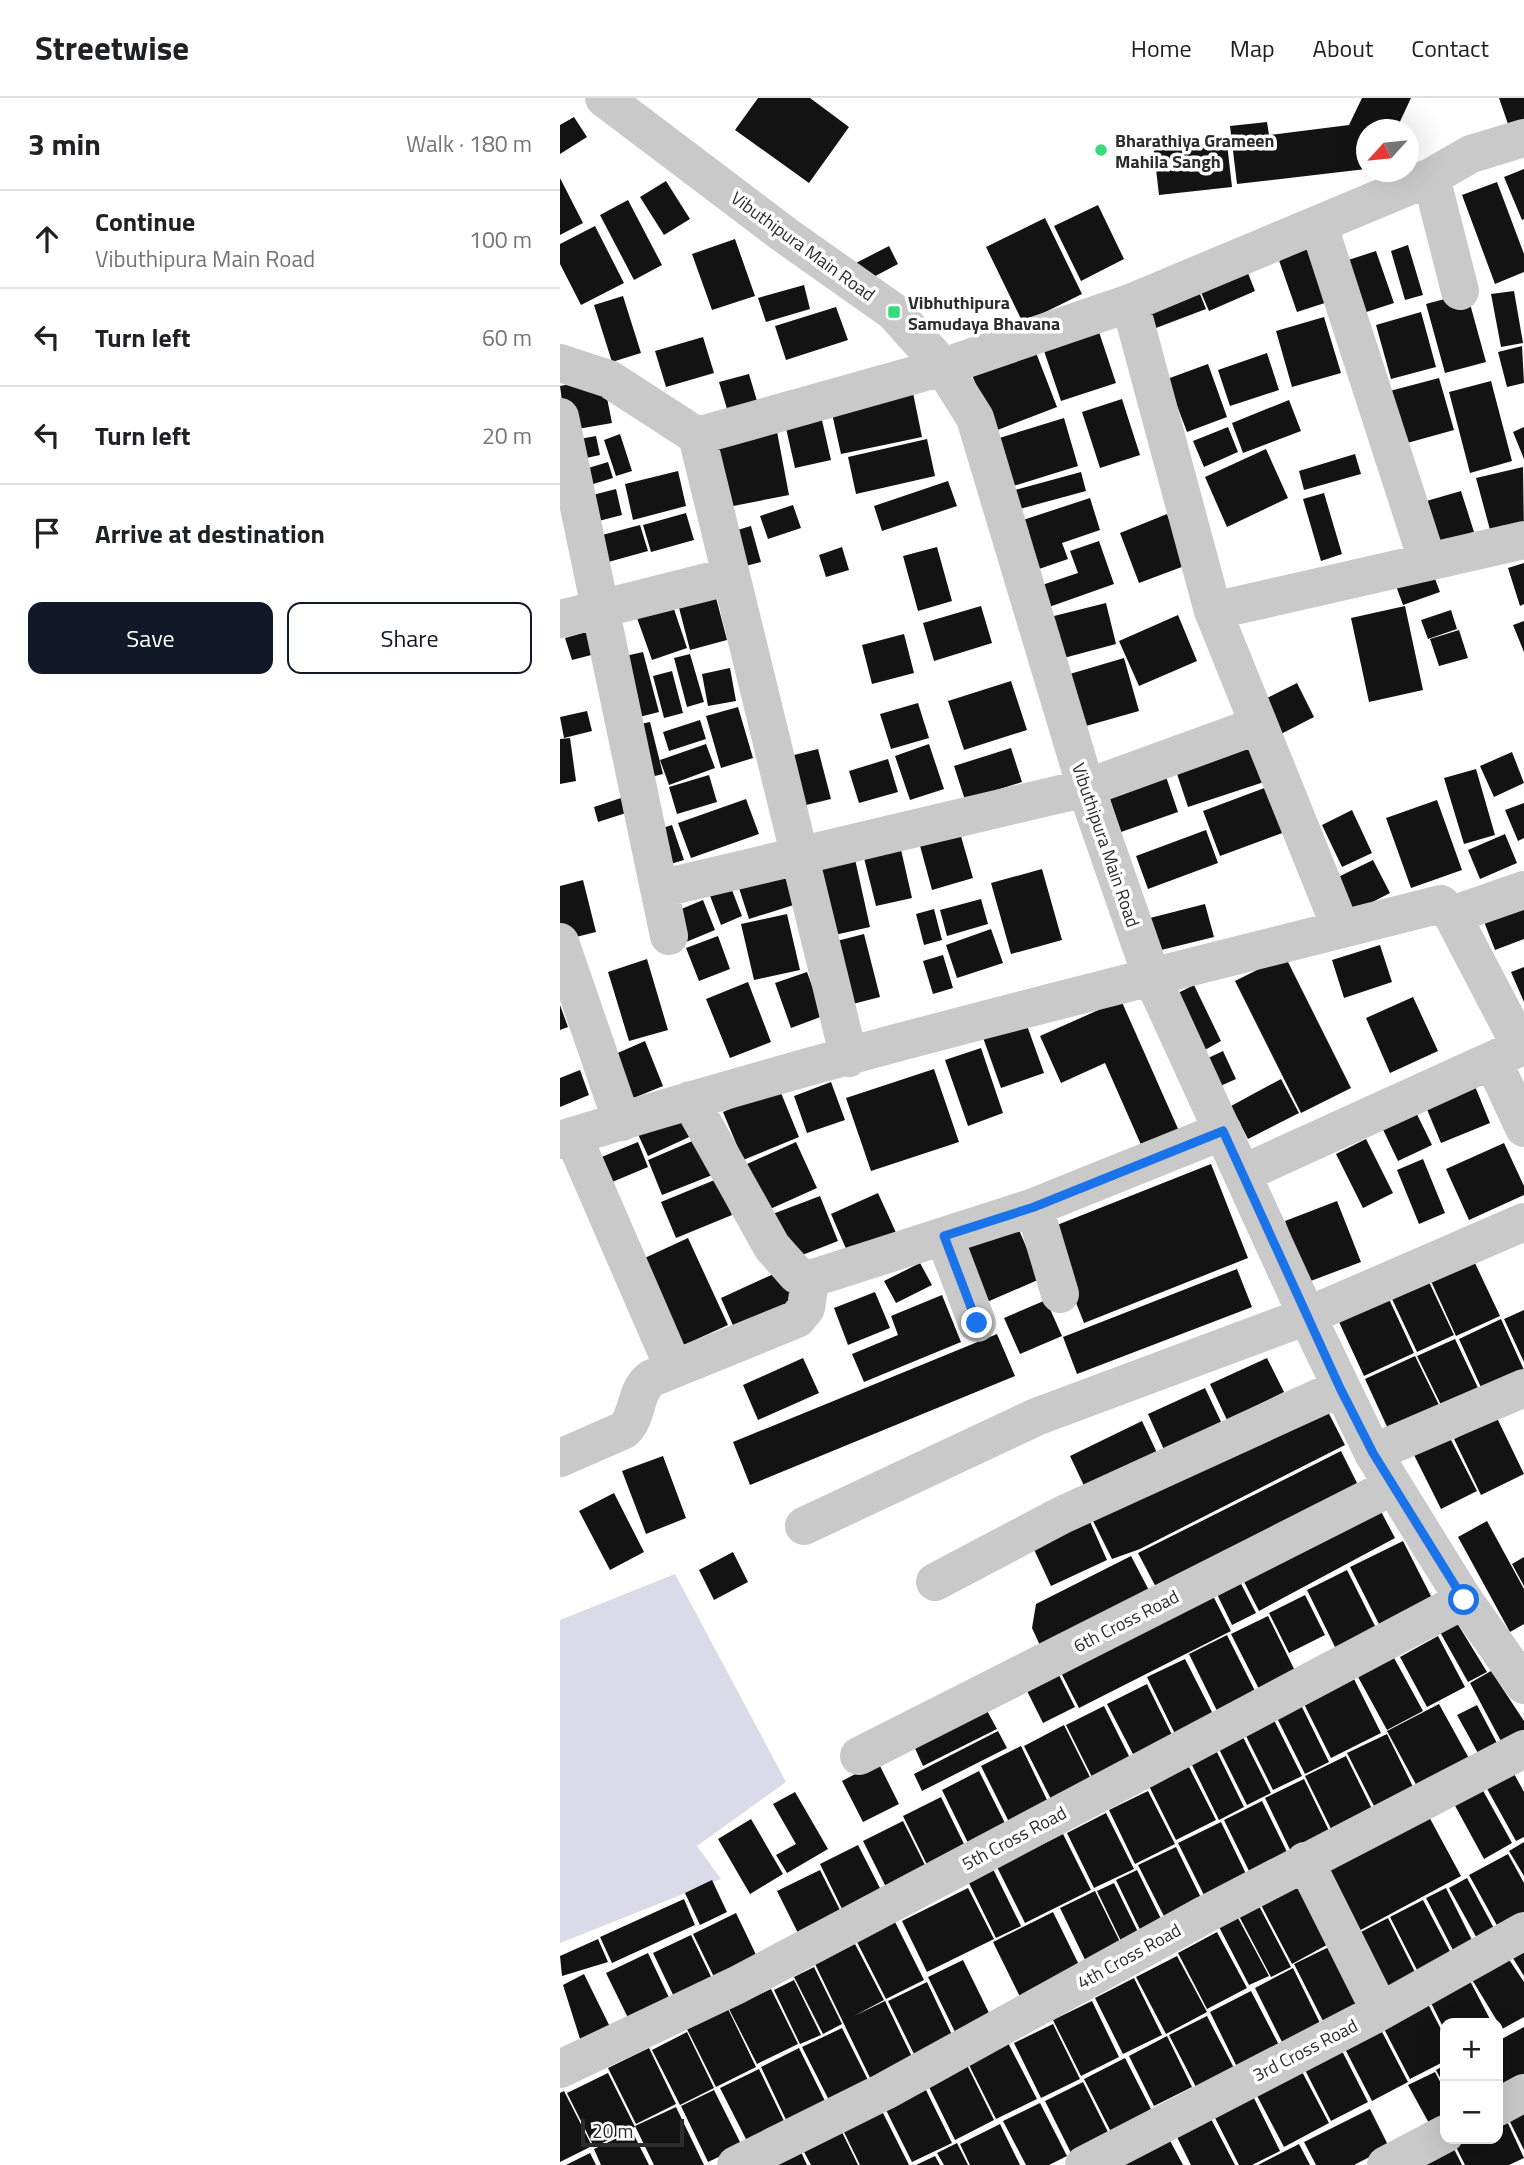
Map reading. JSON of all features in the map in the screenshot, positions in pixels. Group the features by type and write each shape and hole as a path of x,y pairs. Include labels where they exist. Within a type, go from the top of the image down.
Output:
{"street":[{"name":"Vibuthipura Main Road","path":"604,98 785,235 894,312 943,367 975,418 1086,788 1151,975 1244,1173 1340,1388 1373,1453 1464,1600 1524,1685"},
{"path":"697,436 943,367 1130,303 1319,226 1431,177 1471,154 1524,138"},
{"path":"1431,177 1460,291"},
{"path":"1319,226 1427,560"},
{"path":"1130,303 1213,611 1341,929"},
{"path":"560,362 609,379 697,436 849,1058"},
{"path":"560,416 598,608 669,936"},
{"path":"1213,611 1524,540"},
{"path":"560,619 732,576"},
{"path":"659,889 1086,788 1259,725"},
{"path":"1452,915 1524,890"},
{"path":"674,1369 566,1138 690,1100 1151,975 1441,904 1452,915 1513,1051 1524,1128"},
{"path":"560,943 622,1122"},
{"path":"1244,1173 1513,1051"},
{"path":"690,1100 772,1247 797,1275 810,1279 1034,1207 1223,1131"},
{"path":"1034,1207 1060,1294"},
{"path":"804,1526 1035,1417 1307,1316 1524,1222"},
{"path":"944,1236 977,1323"},
{"path":"560,1458 624,1430 631,1422 643,1385 674,1369 797,1319 806,1308 810,1279"},
{"path":"935,1582 1062,1515 1340,1388"},
{"path":"1373,1453 1524,1388"},
{"name":"6th Cross Road","path":"859,1756 1393,1486"},
{"name":"5th Cross Road","path":"560,2069 737,1985 1464,1600"},
{"name":"4th Cross Road","path":"736,2165 885,2091 1305,1861 1524,1749"},
{"path":"1305,1861 1380,2011"},
{"name":"3rd Cross Road","path":"1084,2165 1380,2011 1524,1931"},
{"path":"1503,2104 1524,2093"},
{"path":"1386,2165 1440,2137"}],"shaded area":[{"path":"675,1574 786,1782 697,1846 721,1879 560,1943 560,1620"}],"building":[{"path":"758,98 810,98 849,127 809,183 735,130"},
{"path":"1362,98 1411,98 1401,119 1356,119 1356,170 1237,184 1230,126 1267,122 1269,135 1349,125"},
{"path":"1499,98 1524,98 1524,119 1508,124"},
{"path":"574,117 587,137 560,154 560,125"},
{"path":"1226,135 1232,187 1159,195 1153,143"},
{"path":"1524,169 1524,219 1522,220 1504,177"},
{"path":"560,178 583,223 560,235"},
{"path":"666,181 690,219 664,235 640,197"},
{"path":"1497,182 1524,254 1524,272 1495,284 1462,195"},
{"path":"628,200 662,265 634,280 600,215"},
{"path":"1098,205 1124,259 1081,281 1054,226"},
{"path":"1045,218 1082,294 1023,323 986,247"},
{"path":"595,226 624,283 581,305 560,264 560,244"},
{"path":"1311,233 1334,300 1297,312 1274,246"},
{"path":"735,239 755,296 712,310 692,254"},
{"path":"1408,245 1423,295 1405,300 1391,251"},
{"path":"889,246 898,264 864,282 854,264"},
{"path":"1376,251 1394,303 1354,316 1336,264"},
{"path":"1244,263 1255,291 1209,311 1197,283"},
{"path":"1196,284 1206,309 1148,331 1139,304"},
{"path":"804,285 810,309 766,322 758,298"},
{"path":"1514,291 1523,343 1501,347 1491,294"},
{"path":"1467,293 1486,362 1445,373 1426,304"},
{"path":"623,296 641,353 612,362 594,305"},
{"path":"836,307 848,340 786,360 775,326"},
{"path":"1421,312 1436,367 1391,379 1376,325"},
{"path":"1324,317 1341,373 1292,387 1276,331"},
{"path":"1095,320 1116,383 1061,401 1040,339"},
{"path":"703,337 714,373 666,387 655,351"},
{"path":"1522,346 1524,383 1507,387 1498,352"},
{"path":"1035,350 1057,407 995,431 972,375"},
{"path":"1267,353 1279,390 1230,406 1218,370"},
{"path":"1208,364 1227,417 1187,432 1167,379"},
{"path":"749,374 757,401 727,409 719,382"},
{"path":"603,378 612,423 566,431 560,386"},
{"path":"1439,378 1454,430 1400,445 1386,392"},
{"path":"1491,381 1512,461 1470,473 1449,392"},
{"path":"911,383 922,437 841,454 829,400"},
{"path":"1122,399 1140,455 1100,468 1082,412"},
{"path":"1289,400 1301,431 1243,453 1232,423"},
{"path":"819,407 831,460 795,468 783,415"},
{"path":"1064,418 1078,466 1010,487 996,439"},
{"path":"775,421 789,495 723,508 708,434"},
{"path":"1228,427 1238,452 1204,467 1193,441"},
{"path":"1524,427 1524,459 1513,432"},
{"path":"620,434 632,471 616,476 604,440"},
{"path":"596,436 600,455 573,461 569,441"},
{"path":"927,439 935,476 856,494 848,457"},
{"path":"1266,449 1288,498 1227,527 1205,477"},
{"path":"1355,454 1361,474 1304,490 1299,471"},
{"path":"608,462 613,478 580,488 575,472"},
{"path":"1523,467 1524,533 1493,541 1476,478"},
{"path":"678,471 686,506 633,520 625,484"},
{"path":"1081,472 1086,491 1016,510 1011,491"},
{"path":"948,481 957,506 882,531 874,506"},
{"path":"616,489 622,515 587,524 581,498"},
{"path":"1461,491 1474,532 1428,545 1416,504"},
{"path":"1324,493 1342,554 1321,561 1303,499"},
{"path":"1090,498 1100,530 1062,543 1068,559 1039,569 1023,520"},
{"path":"793,505 801,528 768,539 760,516"},
{"path":"686,513 694,540 651,552 643,525"},
{"path":"1167,514 1187,565 1139,583 1120,533"},
{"path":"640,525 648,551 594,566 587,539"},
{"path":"751,526 761,562 734,569 724,534"},
{"path":"1099,541 1114,584 1049,607 1042,585 1078,573 1070,551"},
{"path":"842,547 849,570 826,577 819,555"},
{"path":"937,547 952,601 918,611 903,556"},
{"path":"1429,563 1440,592 1403,605 1392,575"},
{"path":"1524,563 1524,604 1520,606 1508,568"},
{"path":"715,594 727,640 690,650 678,604"},
{"path":"1106,603 1116,644 1060,659 1050,617"},
{"path":"673,606 687,648 652,660 637,618"},
{"path":"981,606 992,643 934,661 923,623"},
{"path":"1405,606 1423,690 1369,702 1351,618"},
{"path":"1451,610 1457,629 1428,639 1421,620"},
{"path":"1178,615 1197,661 1139,686 1119,641"},
{"path":"1524,621 1524,652 1513,625"},
{"path":"597,629 603,652 572,660 565,638"},
{"path":"1459,630 1468,658 1439,666 1430,639"},
{"path":"904,634 914,673 872,684 862,645"},
{"path":"643,652 659,712 627,720 612,659"},
{"path":"690,654 704,702 687,707 674,658"},
{"path":"1124,658 1139,711 1079,728 1063,676"},
{"path":"730,668 736,701 708,706 702,674"},
{"path":"672,671 683,713 664,718 653,676"},
{"path":"1011,681 1027,730 964,750 948,701"},
{"path":"1297,683 1314,717 1279,735 1261,701"},
{"path":"918,703 929,738 891,749 880,714"},
{"path":"738,707 753,758 721,768 706,716"},
{"path":"587,711 592,731 564,738 560,717"},
{"path":"700,720 706,739 669,751 663,732"},
{"path":"650,722 663,774 638,780 626,727"},
{"path":"1249,737 1264,782 1188,807 1173,762"},
{"path":"570,738 576,781 560,784 560,739"},
{"path":"706,744 715,768 669,785 660,760"},
{"path":"929,744 944,789 910,800 895,756"},
{"path":"1011,748 1022,782 965,800 954,766"},
{"path":"818,749 831,799 802,806 790,756"},
{"path":"1512,752 1524,783 1494,797 1480,766"},
{"path":"888,759 898,792 859,803 849,771"},
{"path":"1160,759 1178,812 1121,832 1103,778"},
{"path":"1476,769 1495,835 1464,844 1444,778"},
{"path":"709,775 717,802 677,814 669,787"},
{"path":"1267,787 1285,832 1220,856 1203,811"},
{"path":"624,797 629,812 598,822 594,807"},
{"path":"746,799 759,834 691,858 678,823"},
{"path":"1437,800 1462,870 1411,888 1386,818"},
{"path":"1524,803 1524,838 1518,841 1505,810"},
{"path":"1352,810 1372,853 1342,867 1322,825"},
{"path":"956,819 973,878 932,890 916,831"},
{"path":"672,825 684,860 660,867 649,832"},
{"path":"1206,830 1218,863 1148,889 1136,856"},
{"path":"1505,834 1517,863 1480,879 1468,850"},
{"path":"899,841 912,898 876,906 862,850"},
{"path":"853,850 870,927 830,936 813,859"},
{"path":"1373,860 1390,893 1351,913 1334,879"},
{"path":"788,866 800,903 749,919 737,882"},
{"path":"1042,869 1062,940 1011,954 991,883"},
{"path":"583,880 596,932 564,940 560,923 560,886"},
{"path":"730,885 742,916 721,925 709,893"},
{"path":"1524,896 1524,939 1495,950 1481,914"},
{"path":"981,899 988,924 947,936 940,910"},
{"path":"703,900 715,930 686,942 674,912"},
{"path":"1205,904 1214,937 1153,952 1146,919"},
{"path":"934,909 942,940 924,945 916,914"},
{"path":"787,914 800,970 754,980 741,924"},
{"path":"991,929 1003,963 957,978 946,945"},
{"path":"864,934 880,997 845,1006 829,943"},
{"path":"718,936 730,969 699,981 686,948"},
{"path":"1380,945 1392,982 1344,998 1332,960"},
{"path":"943,955 953,988 933,994 923,961"},
{"path":"1285,956 1351,1088 1301,1113 1235,981"},
{"path":"647,959 668,1030 629,1041 608,972"},
{"path":"1524,967 1524,1002 1511,972"},
{"path":"807,972 823,1016 791,1028 775,983"},
{"path":"748,982 771,1042 730,1058 706,999"},
{"path":"1194,985 1221,1041 1203,1051 1176,994"},
{"path":"1413,997 1438,1051 1390,1073 1366,1018"},
{"path":"1121,1000 1183,1140 1146,1156 1105,1063 1061,1083 1040,1036"},
{"path":"560,1005 568,1027 560,1030"},
{"path":"1024,1017 1044,1073 1001,1088 981,1032"},
{"path":"645,1041 663,1086 631,1099 613,1055"},
{"path":"981,1048 1003,1113 968,1126 945,1060"},
{"path":"1223,1051 1236,1079 1218,1087 1206,1059"},
{"path":"934,1069 959,1142 871,1171 846,1098"},
{"path":"580,1070 589,1095 560,1107 560,1078"},
{"path":"1470,1074 1490,1123 1441,1143 1421,1095"},
{"path":"1281,1079 1299,1113 1248,1139 1231,1106"},
{"path":"831,1082 845,1120 807,1133 794,1096"},
{"path":"779,1088 799,1137 743,1160 723,1112"},
{"path":"1410,1100 1432,1145 1398,1161 1377,1117"},
{"path":"688,1106 700,1132 648,1156 636,1130"},
{"path":"704,1136 720,1172 662,1195 648,1160"},
{"path":"1366,1139 1393,1193 1363,1208 1336,1154"},
{"path":"638,1142 648,1167 598,1188 587,1163"},
{"path":"796,1142 817,1188 768,1210 747,1164"},
{"path":"1504,1143 1524,1186 1524,1195 1469,1220 1446,1169"},
{"path":"1423,1159 1445,1213 1419,1224 1397,1170"},
{"path":"1211,1164 1248,1258 1084,1323 1047,1229"},
{"path":"717,1179 732,1215 676,1238 661,1202"},
{"path":"878,1193 898,1237 850,1258 831,1214"},
{"path":"820,1196 838,1241 787,1261 770,1215"},
{"path":"1337,1201 1361,1262 1308,1282 1285,1221"},
{"path":"1016,1223 1040,1279 987,1302 963,1245"},
{"path":"688,1238 728,1325 675,1349 636,1262"},
{"path":"1474,1261 1500,1316 1456,1336 1431,1281"},
{"path":"920,1263 932,1285 896,1303 884,1281"},
{"path":"1237,1269 1252,1307 1077,1374 1063,1337"},
{"path":"780,1271 797,1309 738,1337 721,1298"},
{"path":"1429,1282 1454,1335 1417,1352 1392,1299"},
{"path":"875,1292 890,1328 848,1345 834,1308"},
{"path":"942,1295 961,1342 864,1382 852,1354 898,1335 891,1316"},
{"path":"1389,1299 1414,1353 1364,1376 1339,1322"},
{"path":"1046,1300 1062,1336 1020,1354 1004,1318"},
{"path":"1524,1310 1524,1362 1504,1319"},
{"path":"1501,1319 1524,1370 1484,1394 1459,1339"},
{"path":"997,1334 1015,1376 750,1485 733,1442"},
{"path":"1455,1339 1480,1392 1443,1409 1417,1356"},
{"path":"1415,1356 1440,1407 1389,1431 1365,1379"},
{"path":"803,1358 819,1393 758,1420 743,1385"},
{"path":"1267,1358 1284,1392 1227,1420 1210,1384"},
{"path":"1205,1388 1223,1426 1165,1452 1148,1414"},
{"path":"1323,1402 1345,1445 1140,1549 1112,1559 1092,1519"},
{"path":"1497,1418 1524,1474 1481,1495 1454,1439"},
{"path":"1142,1421 1159,1457 1087,1492 1070,1456"},
{"path":"1449,1436 1477,1491 1441,1509 1414,1455"},
{"path":"1341,1451 1361,1491 1159,1593 1138,1553"},
{"path":"663,1456 686,1518 646,1534 622,1471"},
{"path":"614,1493 644,1552 610,1570 579,1511"},
{"path":"1376,1502 1395,1538 1259,1611 1239,1572"},
{"path":"1088,1517 1107,1560 1051,1586 1031,1543"},
{"path":"1487,1521 1524,1589 1524,1624 1510,1632 1458,1537"},
{"path":"1403,1541 1434,1602 1381,1628 1350,1567"},
{"path":"733,1552 748,1582 714,1600 699,1570"},
{"path":"1131,1556 1152,1596 1043,1652 1032,1628 1036,1604"},
{"path":"1524,1557 1524,1586 1512,1564"},
{"path":"1347,1570 1377,1630 1337,1651 1307,1590"},
{"path":"1236,1574 1256,1613 1232,1625 1213,1586"},
{"path":"1208,1586 1231,1631 1079,1708 1056,1663"},
{"path":"1305,1595 1325,1635 1289,1653 1269,1613"},
{"path":"1268,1616 1297,1675 1261,1693 1231,1634"},
{"path":"1457,1623 1487,1672 1468,1682 1440,1632"},
{"path":"1227,1635 1258,1697 1220,1717 1189,1654"},
{"path":"1438,1636 1465,1687 1427,1707 1400,1657"},
{"path":"1393,1656 1423,1711 1387,1730 1357,1675"},
{"path":"1185,1659 1215,1718 1176,1736 1147,1677"},
{"path":"1056,1669 1075,1707 1043,1723 1024,1685"},
{"path":"1491,1671 1524,1721 1524,1733 1503,1745 1470,1683"},
{"path":"1354,1679 1381,1733 1331,1758 1304,1704"},
{"path":"1147,1684 1174,1739 1135,1758 1107,1704"},
{"path":"1439,1704 1471,1762 1419,1790 1387,1731"},
{"path":"1301,1705 1329,1762 1305,1774 1277,1718"},
{"path":"1477,1705 1498,1745 1479,1755 1457,1715"},
{"path":"1104,1706 1132,1762 1094,1781 1066,1725"},
{"path":"985,1707 997,1729 923,1766 913,1744"},
{"path":"1273,1718 1302,1776 1273,1790 1244,1732"},
{"path":"1064,1725 1093,1783 1053,1803 1024,1746"},
{"path":"998,1731 1007,1748 922,1791 914,1774"},
{"path":"1387,1734 1415,1791 1376,1810 1347,1753"},
{"path":"1242,1735 1271,1793 1247,1805 1218,1747"},
{"path":"1021,1746 1050,1806 1011,1826 981,1766"},
{"path":"1216,1750 1244,1807 1219,1820 1191,1763"},
{"path":"1346,1756 1375,1815 1334,1835 1305,1776"},
{"path":"878,1762 899,1804 863,1822 842,1781"},
{"path":"1189,1767 1216,1820 1176,1840 1149,1786"},
{"path":"1512,1770 1524,1792 1524,1837 1516,1841 1485,1785"},
{"path":"979,1771 1008,1829 970,1847 942,1790"},
{"path":"1304,1779 1332,1837 1293,1856 1265,1798"},
{"path":"1481,1787 1512,1843 1484,1859 1453,1802"},
{"path":"1148,1791 1175,1844 1135,1864 1109,1810"},
{"path":"795,1792 828,1849 787,1873 776,1855 796,1844 773,1804"},
{"path":"941,1797 967,1850 929,1869 903,1816"},
{"path":"1262,1801 1290,1858 1252,1877 1224,1820"},
{"path":"1106,1813 1134,1869 1094,1888 1067,1833"},
{"path":"1427,1813 1461,1876 1357,1932 1323,1869"},
{"path":"751,1819 783,1874 750,1894 718,1839"},
{"path":"903,1821 926,1867 886,1887 863,1841"},
{"path":"1221,1822 1249,1880 1207,1901 1178,1843"},
{"path":"1063,1834 1091,1890 1025,1923 997,1867"},
{"path":"1524,1842 1524,1876 1509,1851"},
{"path":"858,1845 883,1894 844,1913 820,1864"},
{"path":"1176,1847 1205,1906 1168,1924 1138,1865"},
{"path":"1508,1854 1524,1883 1524,1915 1499,1929 1469,1875"},
{"path":"993,1869 1021,1926 996,1938 968,1881"},
{"path":"820,1870 843,1916 800,1937 777,1891"},
{"path":"1137,1870 1165,1927 1144,1938 1116,1880"},
{"path":"1467,1878 1496,1932 1479,1942 1449,1888"},
{"path":"712,1880 727,1912 700,1925 685,1893"},
{"path":"1114,1883 1138,1932 1121,1941 1097,1891"},
{"path":"1304,1883 1334,1941 1292,1964 1261,1905"},
{"path":"968,1888 994,1939 927,1972 902,1921"},
{"path":"1446,1888 1474,1944 1455,1954 1426,1898"},
{"path":"1095,1891 1124,1950 1089,1968 1060,1908"},
{"path":"684,1899 695,1925 612,1963 600,1937"},
{"path":"1423,1900 1452,1955 1418,1972 1390,1917"},
{"path":"1259,1906 1291,1967 1271,1977 1239,1916"},
{"path":"1053,1912 1084,1975 1024,2005 993,1942"},
{"path":"736,1913 760,1963 717,1983 693,1934"},
{"path":"1238,1918 1269,1976 1249,1985 1219,1927"},
{"path":"1388,1918 1416,1974 1385,1990 1357,1934"},
{"path":"895,1922 924,1980 886,1999 857,1942"},
{"path":"1217,1932 1247,1988 1207,2009 1178,1953"},
{"path":"691,1935 715,1985 677,2003 653,1953"},
{"path":"598,1939 608,1962 562,1976 560,1956"},
{"path":"855,1944 884,2000 854,2016 885,2001 914,2061 872,2082 815,1964"},
{"path":"1335,1944 1364,2000 1323,2021 1294,1964"},
{"path":"1524,1948 1524,1976 1511,1955"},
{"path":"648,1953 672,2004 631,2024 606,1973"},
{"path":"1177,1956 1207,2012 1166,2034 1136,1977"},
{"path":"1508,1958 1524,1982 1524,2017 1503,2028 1503,2018 1495,2018 1471,1978"},
{"path":"963,1960 992,2019 957,2036 928,1977"},
{"path":"814,1967 842,2024 823,2034 794,1977"},
{"path":"1293,1968 1320,2023 1282,2042 1255,1988"},
{"path":"584,1974 613,2033 581,2042 563,1985"},
{"path":"1468,1977 1489,2018 1440,2018 1440,2021 1428,1997"},
{"path":"1134,1978 1162,2035 1123,2054 1095,1998"},
{"path":"794,1980 821,2035 800,2044 774,1990"},
{"path":"927,1982 954,2039 916,2058 888,2001"},
{"path":"771,1989 798,2044 757,2064 729,2009"},
{"path":"1251,1991 1279,2045 1237,2067 1210,2012"},
{"path":"1092,2001 1119,2057 1081,2076 1053,2020"},
{"path":"1427,2002 1440,2027 1440,2064 1410,2079 1382,2025"},
{"path":"728,2009 756,2067 716,2087 687,2029"},
{"path":"1207,2016 1234,2068 1196,2087 1169,2035"},
{"path":"1053,2024 1080,2079 1041,2098 1014,2043"},
{"path":"1524,2027 1524,2077 1505,2087 1503,2083 1503,2038"},
{"path":"842,2028 871,2086 832,2106 802,2047"},
{"path":"1380,2028 1408,2082 1372,2101 1344,2047"},
{"path":"687,2032 714,2088 680,2105 652,2050"},
{"path":"1167,2036 1192,2087 1154,2106 1129,2056"},
{"path":"1005,2037 1037,2099 996,2119 965,2057"},
{"path":"649,2048 676,2104 636,2124 608,2068"},
{"path":"799,2048 827,2105 788,2124 761,2067"},
{"path":"1341,2049 1368,2102 1331,2121 1304,2068"},
{"path":"1125,2058 1152,2111 1111,2132 1084,2079"},
{"path":"965,2061 994,2120 955,2140 926,2081"},
{"path":"1299,2066 1329,2123 1284,2147 1254,2090"},
{"path":"759,2069 786,2125 748,2143 720,2088"},
{"path":"1435,2072 1440,2082 1440,2120 1430,2125 1408,2085"},
{"path":"608,2073 635,2127 594,2147 567,2093"},
{"path":"1083,2082 1109,2134 1071,2153 1045,2101"},
{"path":"714,2090 742,2146 708,2162 681,2106"},
{"path":"926,2090 952,2143 912,2162 886,2110"},
{"path":"564,2091 592,2146 560,2162 560,2093"},
{"path":"1253,2096 1280,2151 1252,2165 1239,2165 1214,2116"},
{"path":"1040,2103 1067,2156 1049,2165 1026,2165 1003,2121"},
{"path":"1524,2106 1524,2150 1506,2114"},
{"path":"676,2107 704,2165 654,2165 635,2126"},
{"path":"1370,2109 1389,2147 1354,2165 1316,2165 1304,2142"},
{"path":"882,2111 909,2165 860,2165 843,2130"},
{"path":"1210,2117 1235,2165 1191,2165 1176,2135"},
{"path":"1506,2119 1524,2158 1509,2165 1465,2165 1455,2145 1503,2144 1503,2121"},
{"path":"1000,2124 1020,2165 970,2165 960,2144"},
{"path":"841,2130 858,2165 811,2165 803,2150"},
{"path":"632,2131 649,2165 601,2165 594,2149"},
{"path":"1168,2137 1183,2165 1119,2165"},
{"path":"957,2143 968,2165 944,2165 937,2153"},
{"path":"1299,2144 1310,2165 1258,2165"},
{"path":"1452,2145 1462,2165 1412,2165"},
{"path":"801,2152 807,2165 775,2165"},
{"path":"590,2153 596,2165 566,2165"},
{"path":"935,2156 940,2165 916,2165"}],"place":[{"name":"Bharathiya Grameen Mahila Sangh","path":"1101,150"},
{"name":"Vibhuthipura Samudaya Bhavana","path":"894,312"}],"route":[{"path":"977,1323 944,1236 1034,1207 1223,1131 1340,1388 1373,1453 1464,1600"}]}
